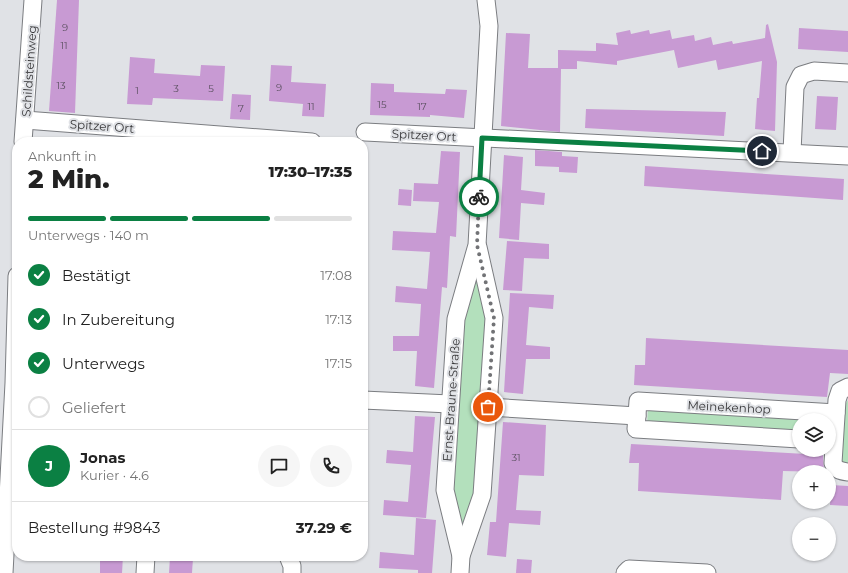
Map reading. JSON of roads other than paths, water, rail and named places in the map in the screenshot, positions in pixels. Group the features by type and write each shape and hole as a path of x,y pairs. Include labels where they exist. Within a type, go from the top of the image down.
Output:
{"street":[{"name":"Schildsteinweg","path":"24,137 33,0"},
{"name":"Ernst-Braune-Straße","path":"460,565 445,490 456,319 477,245 489,26 486,0"},
{"path":"792,152 795,87 801,75 814,71 848,73"},
{"name":"Spitzer Ort","path":"25,120 238,137"},
{"name":"Spitzer Ort","path":"365,132 792,152 848,156"},
{"name":"Ernst-Braune-Straße","path":"460,565 482,495 494,318 477,245"},
{"path":"4,573 12,352"},
{"path":"836,413 837,400 840,391 848,387"},
{"path":"368,400 450,404"},
{"name":"Meinekenhop","path":"637,416 638,401 836,413"},
{"path":"488,407 637,416 636,429 792,439"},
{"path":"833,457 835,468 848,472"},
{"path":"145,573 146,561"},
{"path":"290,561 292,573"},
{"path":"625,573 629,570 707,573"}]}
